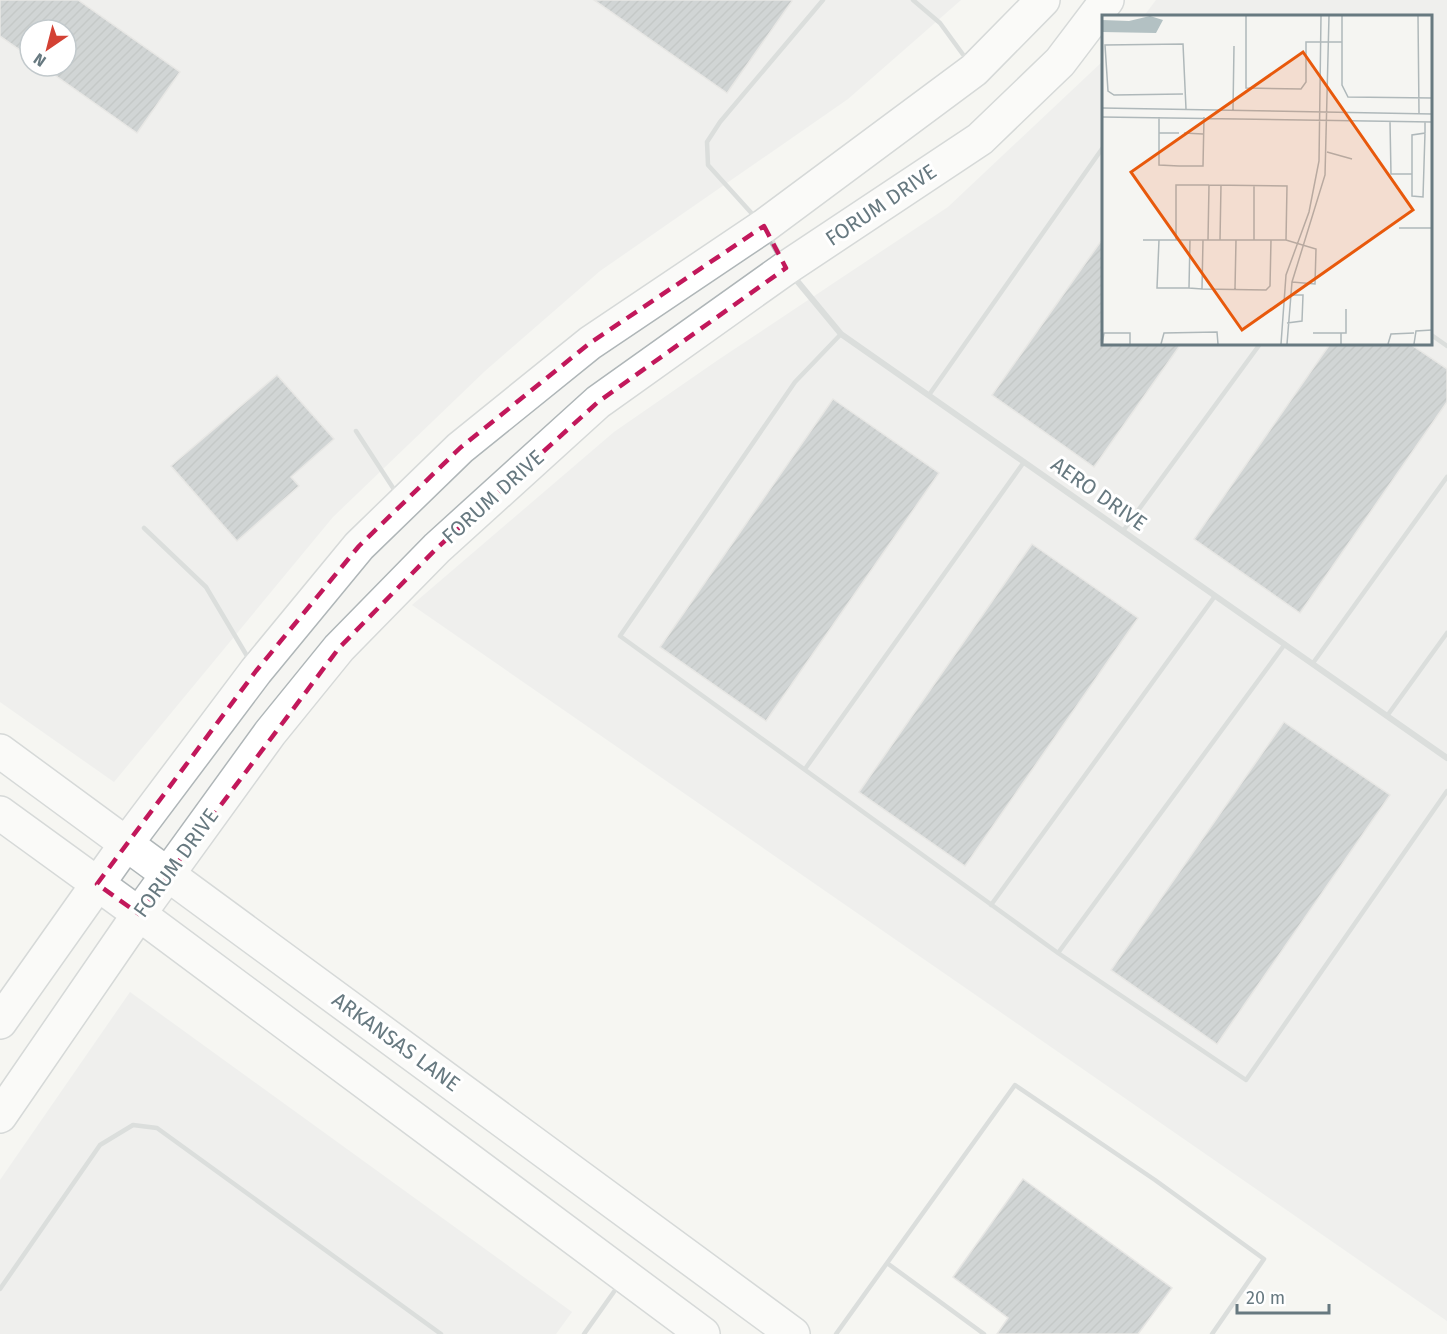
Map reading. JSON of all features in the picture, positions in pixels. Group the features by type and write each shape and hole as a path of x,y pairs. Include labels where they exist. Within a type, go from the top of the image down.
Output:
{"street":[{"name":"FORUM DRIVE","path":"0,1116 168,874 270,733 339,648 437,548 598,402 786,268 980,139 1060,62 1107,0"},
{"path":"0,1022 126,844 256,671 359,546 460,448 590,343 764,226 974,70 1036,5"},
{"name":"AERO DRIVE","path":"764,226 786,268 841,333 1447,758"},
{"name":"ARKANSAS LANE","path":"0,751 793,1334"},
{"path":"0,813 140,914 703,1334"}],"lane":[{"path":"764,226 708,165 707,142 720,122 824,0"},
{"path":"914,0 940,23 974,70"},
{"path":"928,395 1102,149"},
{"path":"841,333 795,382 620,636 1058,953 1246,1080 1447,791"},
{"path":"1432,335 1447,346"},
{"path":"1123,531 1259,345"},
{"path":"356,431 404,503"},
{"path":"805,770 1024,462"},
{"path":"1312,663 1447,477"},
{"path":"144,528 206,587 256,671"},
{"path":"991,905 1215,596"},
{"path":"1387,716 1447,633"},
{"path":"1058,953 1285,644"},
{"path":"836,1334 1015,1084 1155,1180 1264,1259 1212,1334"},
{"path":"0,1289 100,1145 132,1125 157,1128 441,1334"},
{"path":"887,1263 984,1334"},
{"path":"584,1334 624,1276"}],"highlighted area":[{"path":"764,226 786,268 598,402 437,548 339,648 139,914 97,884 256,671 359,546 460,448 590,343"}],"shaded area":[{"path":"0,0 961,0 848,99 600,271 485,371 333,517 114,782 0,702"},
{"path":"1156,0 1447,0 1447,1321 412,605 614,432 948,207 1102,62 1102,345 1432,345 1432,15 1145,15"},
{"path":"130,992 572,1312 556,1334 0,1334 0,1180"}],"building":[{"path":"0,0 78,0 180,72 137,133 59,78 78,78 78,18 18,18 18,49 0,36"},
{"path":"594,0 791,0 792,1 727,93"},
{"path":"1102,240 1102,345 1180,345 1094,467 992,395"},
{"path":"1329,345 1411,345 1447,369 1447,402 1300,613 1194,539"},
{"path":"277,375 334,439 291,477 299,486 237,541 171,466"},
{"path":"833,399 939,473 766,721 660,647"},
{"path":"1032,544 1138,618 965,866 859,792"},
{"path":"1284,722 1390,795 1217,1044 1111,970"},
{"path":"1023,1179 1172,1288 1138,1334 997,1334 1008,1318 953,1277"}]}
